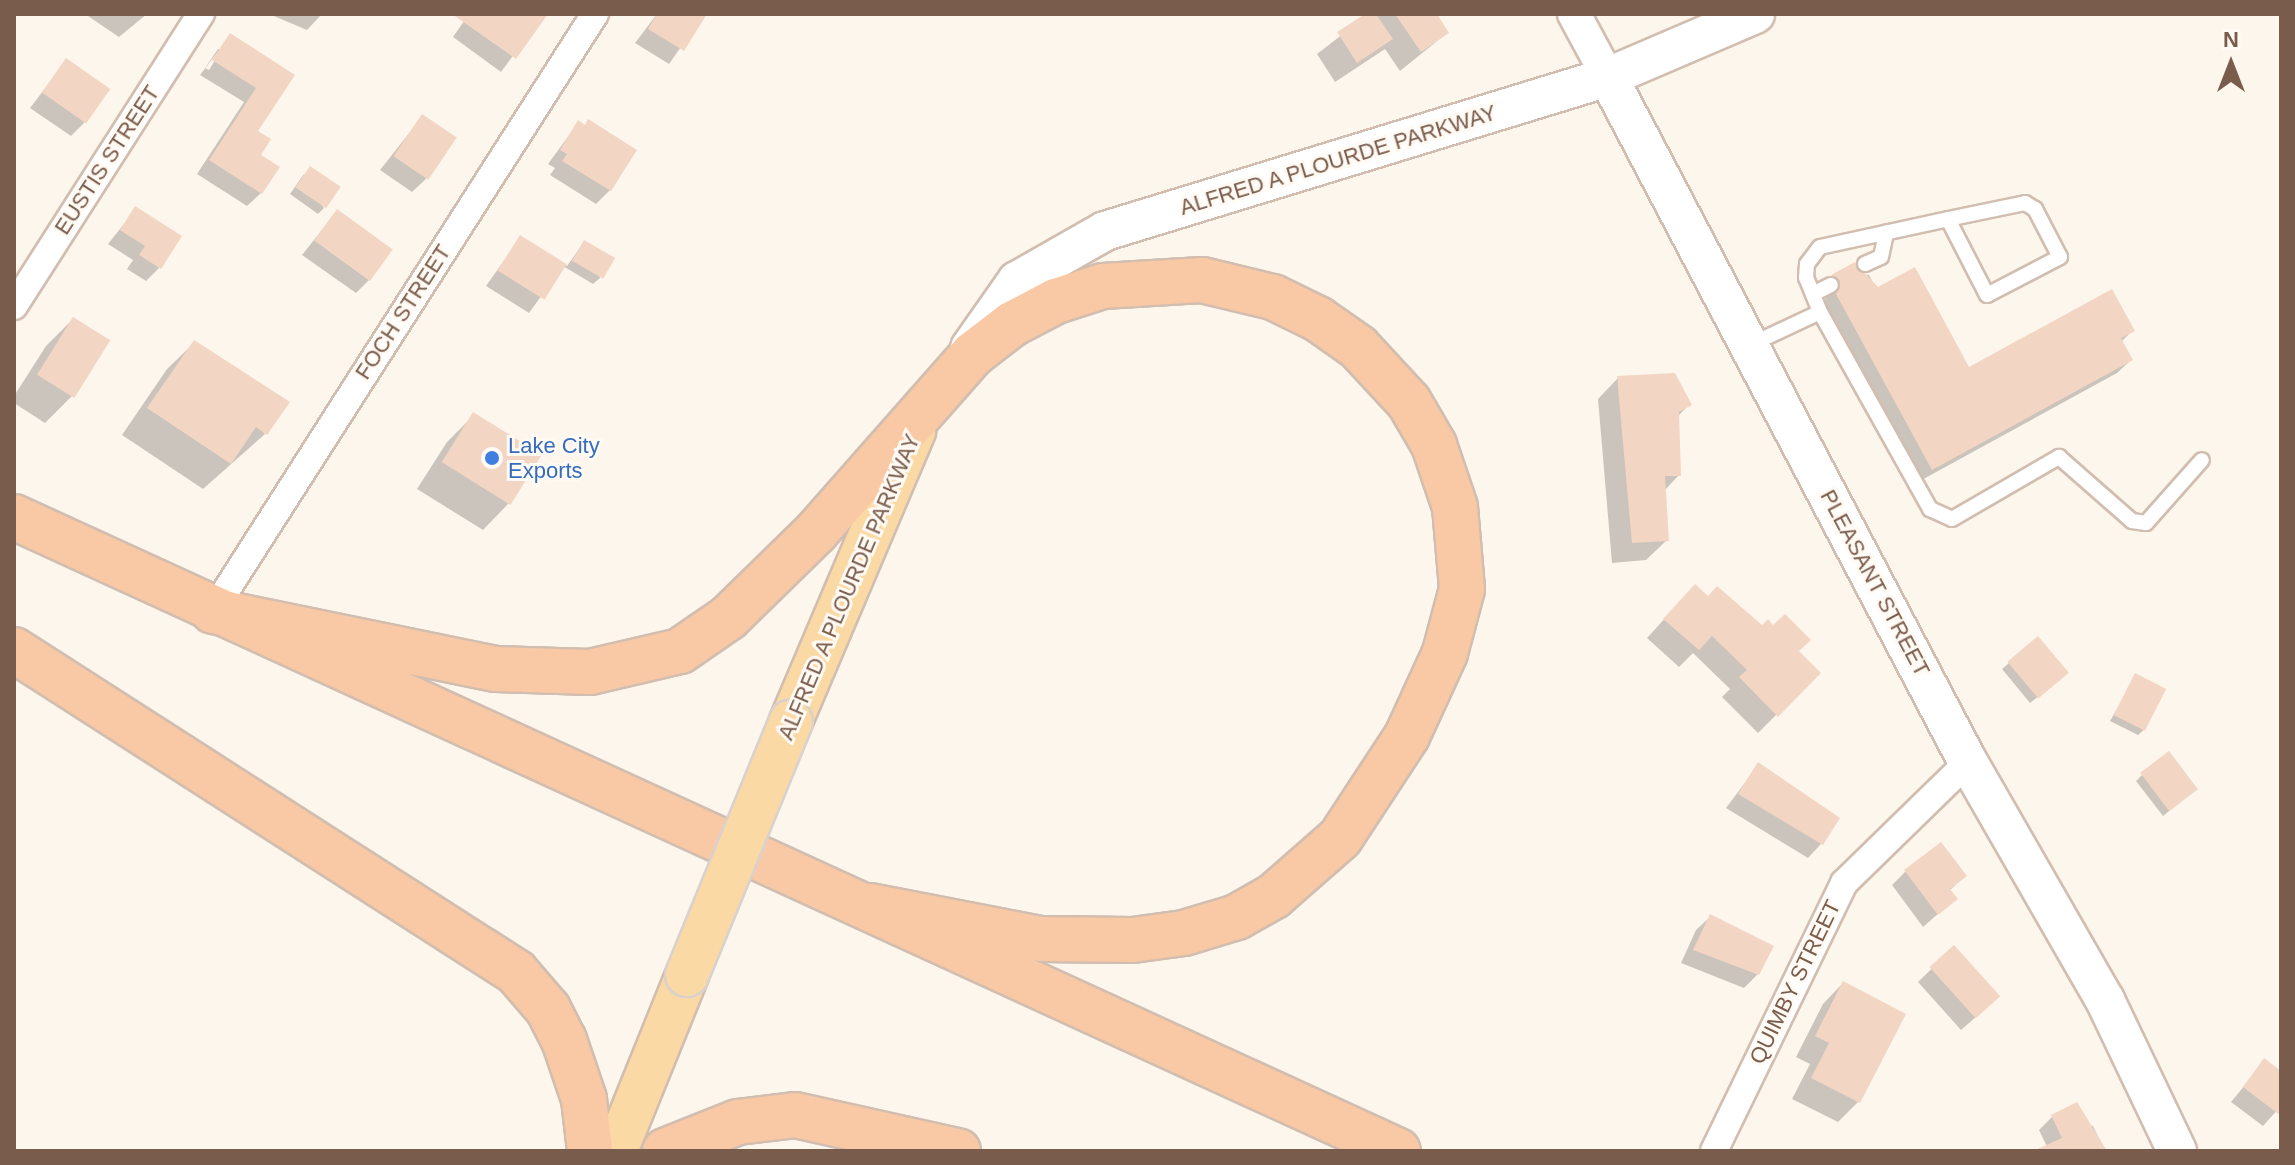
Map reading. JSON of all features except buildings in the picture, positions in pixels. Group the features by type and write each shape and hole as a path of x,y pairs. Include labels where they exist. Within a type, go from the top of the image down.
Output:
{"highway":[{"path":"213,611 496,669 590,672 680,651 728,618 816,532 973,354 1012,324 1103,286 1152,279 1202,280 1273,297 1318,319 1358,347 1409,402 1446,476 1457,520 1462,589 1445,653 1407,736 1340,838 1274,896 1237,917 1184,933 1132,940 1041,939 869,906"},
{"path":"14,517 213,611 869,906 1398,1151"},
{"path":"14,650 516,972 548,1009 564,1040 584,1099 590,1151"},
{"path":"665,1151 738,1122 795,1115 958,1151"}],"main road":[{"name":"ALFRED A PLOURDE PARKWAY","path":"616,1151 901,454 940,389 1017,281 1075,245 1202,200 1608,77 1755,14"},
{"name":"PLEASANT STREET","path":"1608,77 1968,762 2105,1000 2177,1151"}],"street":[{"name":"EUSTIS STREET","path":"14,306 201,14"},
{"name":"FOCH STREET","path":"213,611 595,14"},
{"name":"PLEASANT STREET","path":"1574,14 1608,77"},
{"name":"QUIMBY STREET","path":"1714,1151 1844,883 1968,762"}],"lane":[{"path":"1948,219 1987,295 2060,257 2035,209 2025,203 1948,219 1820,247 1807,264 1820,312 1930,509 1952,519 2059,457 2132,521 2146,523 2202,460"},
{"path":"1865,264 1881,257 1886,233"},
{"path":"1813,294 1831,285"},
{"path":"1750,345 1820,312"}],"place":[{"name":"Lake City Exports","path":"492,458"}]}
